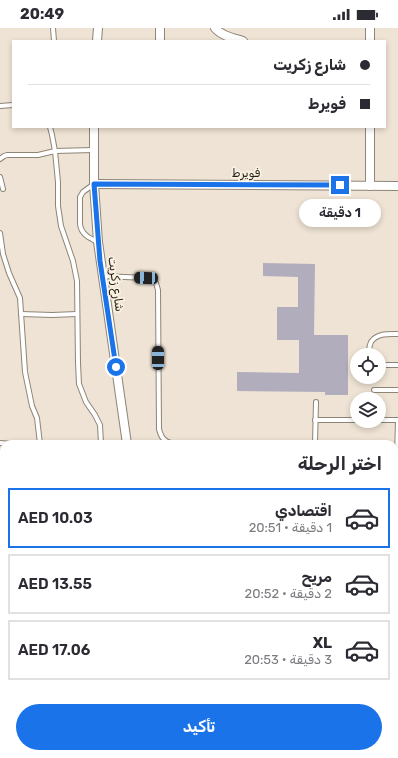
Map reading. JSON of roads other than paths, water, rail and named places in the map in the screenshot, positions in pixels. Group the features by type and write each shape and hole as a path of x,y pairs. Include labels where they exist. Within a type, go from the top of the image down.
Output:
{"street":[{"path":"97,40 98,28"},
{"path":"160,28 160,40"},
{"path":"215,28 221,34 240,40"},
{"path":"370,28 370,40"},
{"name":"شارع زكريت","path":"94,128 94,184 98,242 126,440"},
{"path":"370,128 370,186"},
{"name":"فويرط","path":"94,184 398,186"}],"lane":[{"path":"53,28 54,40"},
{"path":"0,106 12,105"},
{"path":"50,128 55,151 58,182 58,206 61,226 73,261 77,281 79,384 86,402 100,425 101,440"},
{"path":"0,160 7,155 38,155 55,151 93,150"},
{"path":"0,177 3,189"},
{"path":"94,184 80,197 80,228 88,237 98,242"},
{"path":"0,233 4,254 20,298 25,372 32,406 37,418 40,440"},
{"path":"102,276 146,278 153,281 158,287 159,429 162,436 166,440"},
{"path":"21,314 65,316 77,314"},
{"path":"369,348 372,340 377,336 383,334 398,334"},
{"path":"386,365 398,365"},
{"path":"374,390 398,390"},
{"path":"315,440 316,402"},
{"path":"315,420 350,420"},
{"path":"386,420 398,420 397,440"}]}
